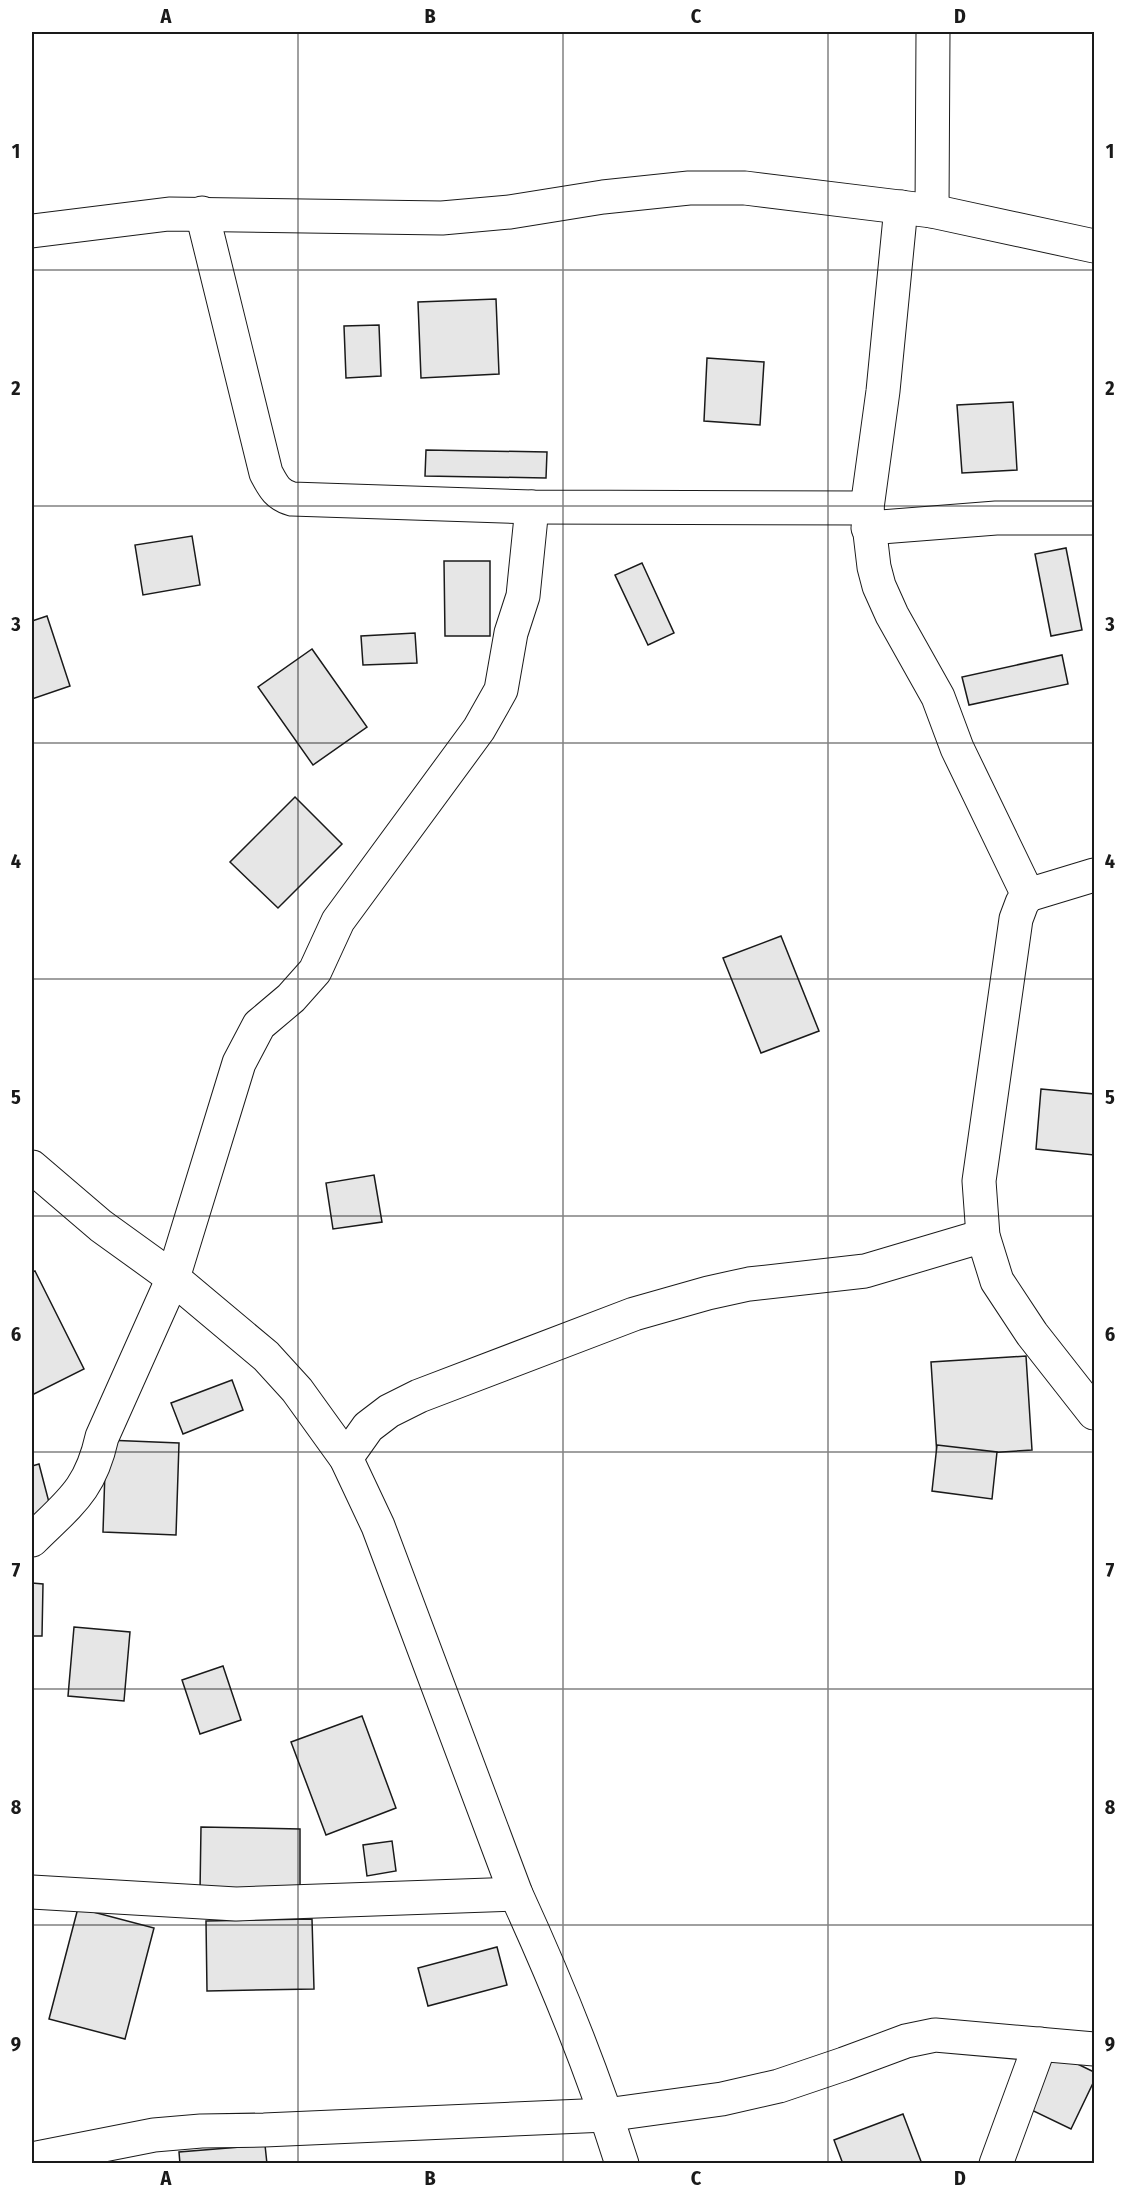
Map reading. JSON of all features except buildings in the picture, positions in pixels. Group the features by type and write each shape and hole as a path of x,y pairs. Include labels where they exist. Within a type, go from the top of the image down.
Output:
{"street":[{"path":"933,32 917,209 883,391 868,518 874,567 888,606 938,697 957,748 1028,895"},
{"path":"32,231 169,214 442,218 510,212 603,197 689,188 753,189 917,209 1093,248"},
{"path":"202,213 266,473 276,491 284,497 868,518 1095,518"},
{"path":"32,1540 78,1496 97,1461 102,1437 172,1278 239,1063 259,1025 291,998 315,971 338,921 479,729 501,690 511,633 523,596 532,507"},
{"path":"1095,875 1028,895 1022,903 1016,919 979,1181 983,1236 998,1281 1032,1334 1095,1413"},
{"path":"32,1167 101,1226 172,1278 266,1356 297,1390 346,1458 378,1526 516,1893 541,1949 606,2115 622,2163"},
{"path":"346,1458 368,1427 389,1411 418,1396 634,1314 749,1284 865,1271 983,1236"},
{"path":"32,1892 236,1904 516,1893"},
{"path":"32,2159 154,2135 201,2131 606,2115 722,2099 779,2086 906,2041 935,2035 1095,2049"},
{"path":"996,2163 1040,2044"}]}
